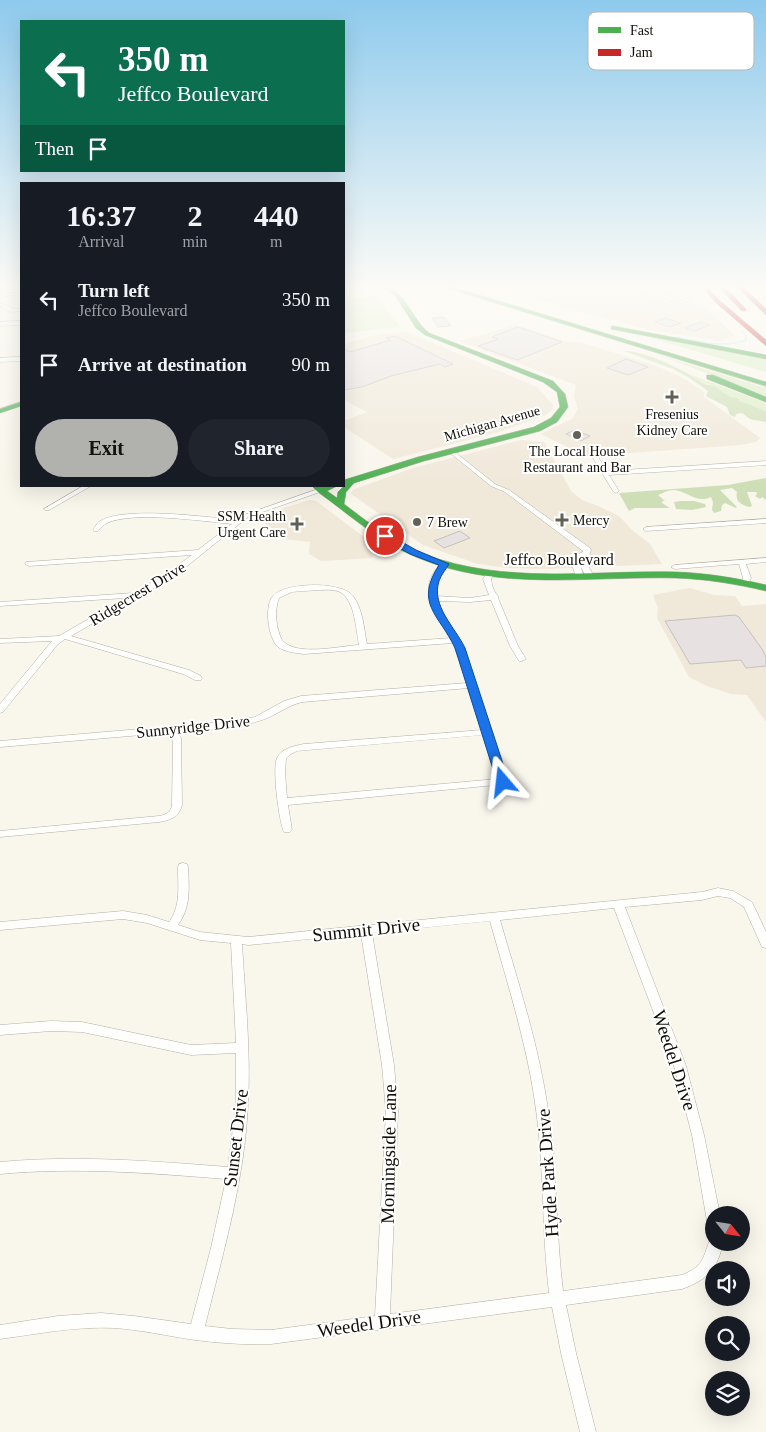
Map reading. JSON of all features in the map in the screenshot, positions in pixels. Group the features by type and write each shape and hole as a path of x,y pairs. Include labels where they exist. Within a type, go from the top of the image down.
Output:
{"main road":[{"name":"Michigan Avenue","path":"346,481 522,433 546,424 562,411 565,404 564,396 555,386 539,376 476,352"},
{"path":"646,352 766,400"},
{"path":"660,352 766,384"},
{"path":"683,352 766,377"},
{"path":"738,352 766,357"},
{"path":"0,411 20,404"},
{"path":"340,503 344,487"},
{"name":"Jeffco Boulevard","path":"318,488 397,544 420,556 444,564 490,574 536,578 676,575 745,583 766,588"}],"street":[{"path":"0,360 20,359"},
{"path":"451,451 493,486 506,491 587,550 583,564 585,577"},
{"path":"596,458 616,491"},
{"path":"605,474 766,463"},
{"path":"47,510 86,487"},
{"name":"Ridgecrest Drive","path":"0,710 47,650 62,637 173,573 236,522 256,511 318,488"},
{"path":"96,530 105,521 122,516 176,517 236,522"},
{"path":"646,529 766,520"},
{"path":"29,564 200,552"},
{"path":"675,567 766,560"},
{"path":"742,562 747,578 745,583"},
{"path":"284,802 503,782 457,640 439,614 432,598 434,580 444,564"},
{"path":"490,574 487,582 495,597 514,646 522,659"},
{"path":"363,647 353,600 345,591 328,587 296,589 279,594 273,600 275,636 277,641 284,647 308,651 363,647 457,640"},
{"path":"0,604 136,595"},
{"path":"432,598 470,600 495,597"},
{"path":"0,641 62,637 186,672 198,678"},
{"name":"Sunnyridge Drive","path":"0,744 243,723 264,716 287,703 301,699 471,685"},
{"path":"0,834 159,819 172,815 177,805 177,738 173,732 164,730"},
{"path":"287,830 280,761 284,755 297,748 487,732"},
{"path":"171,927 181,915 183,908 183,867"},
{"name":"Summit Drive","path":"0,926 117,915 140,918 200,936 236,941 702,896 718,892 733,895 748,905 766,944"},
{"name":"Weedel Drive","path":"618,904 680,1066 703,1157 711,1206"},
{"name":"Hyde Park Drive","path":"494,917 533,1060 540,1093 557,1298 563,1334 588,1432"},
{"name":"Morningside Lane","path":"366,929 388,1065 392,1112 382,1321"},
{"name":"Sunset Drive","path":"196,1333 218,1248 242,1106 236,941"},
{"path":"0,1030 51,1026 82,1027 181,1049 241,1048"},
{"path":"0,1168 38,1165 110,1165 232,1173"},
{"name":"Weedel Drive","path":"0,1332 70,1322 106,1320 196,1333 236,1337 266,1337 688,1280 696,1277 708,1266 714,1251"}],"shaded area":[{"path":"345,352 454,352 537,387 553,405 552,410 546,415 496,433 393,459 345,428 345,421 367,412 345,401"},
{"path":"488,352 612,352 657,366 683,378 704,392 704,397 760,438 756,442 741,445 587,456 540,434 572,419 578,409 574,396 576,385"},
{"path":"521,440 544,442 571,491 582,500 619,516 631,529 650,544 662,564 547,569 507,568 478,564 423,545 350,493 355,489 413,468"},
{"path":"310,500 316,501 368,540 373,558 321,561 309,554 310,542 284,539 257,516"},
{"path":"690,588 714,595 735,596 742,606 766,604 766,722 747,695 731,694 707,686 689,677 657,618 658,608 653,595"}],"green space":[{"path":"626,352 642,354 665,362 704,384 714,386 727,395 738,398 740,402 766,411 766,422 750,419 742,413 736,414 735,417 730,415 727,407 706,396 708,391 673,369"},
{"path":"698,352 731,352 766,358 766,372"},
{"path":"659,355 766,388 766,396"},
{"path":"689,374 766,403 766,411 740,402 738,398 725,395 714,386 704,383"},
{"path":"766,478 766,500 755,496 756,492 747,492 752,506 749,507 739,502 737,492 732,488 720,490 737,507 725,503 722,505 721,511 714,513 711,497 701,499 674,490 658,495 665,501 662,501 662,503 670,508 635,508 629,511 619,493 728,485"},
{"path":"694,501 705,504 706,507 692,510 676,509 674,502"}],"building":[{"path":"345,352 428,352 453,364 445,367 440,364 391,376 362,387 345,390"},
{"path":"494,352 537,352 517,360"},
{"path":"626,359 648,367 628,375 607,368"},
{"name":"The Local House Restaurant and Bar","path":"575,430 590,436 581,441 566,434"},
{"path":"460,531 470,538 444,548 434,541"},
{"path":"735,615 739,617 762,649 766,657 766,666 746,668 741,660 690,664 665,621"}],"traffic: fast":[{"path":"345,483 421,459 537,429 554,420 564,407 560,391 546,380 473,352"},
{"path":"660,352 766,384"},
{"path":"739,352 766,357"},
{"path":"710,377 766,400"},
{"path":"0,411 20,404"},
{"path":"340,503 342,492 351,481"},
{"path":"317,487 392,542 420,556 482,573 546,577 676,575 721,579 766,588"},
{"path":"321,490 330,487"}],"place":[{"name":"Fresenius Kidney Care","path":"672,397"},
{"name":"The Local House Restaurant and Bar","path":"577,435"},
{"name":"Mercy","path":"562,520"},
{"name":"7 Brew","path":"417,522"},
{"name":"SSM Health Urgent Care","path":"297,524"}],"route":[{"path":"385,536 413,552 444,564 434,580 432,598 439,614 454,634 460,648 503,782"}]}
